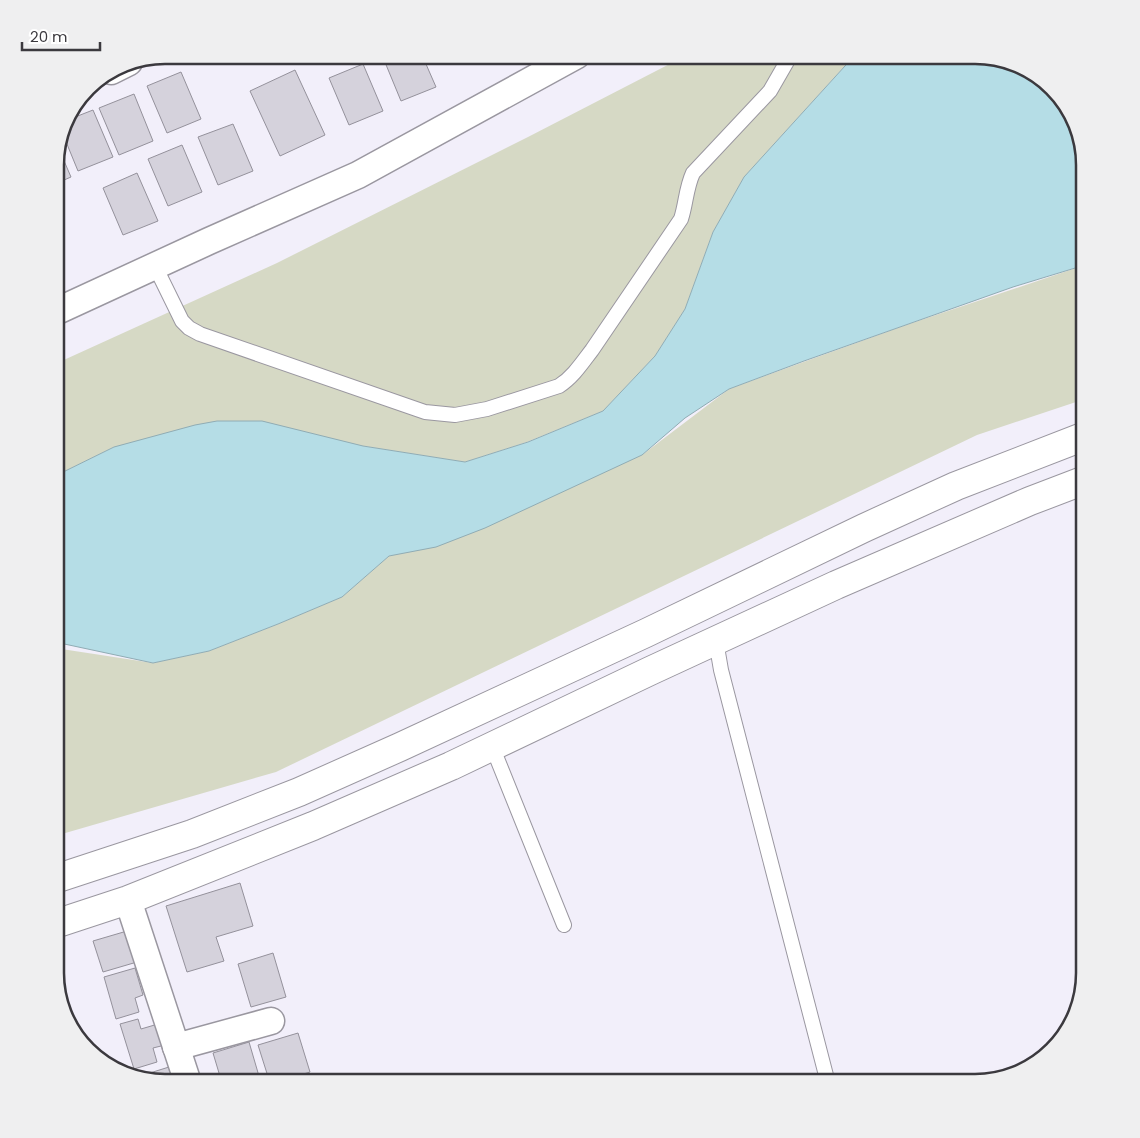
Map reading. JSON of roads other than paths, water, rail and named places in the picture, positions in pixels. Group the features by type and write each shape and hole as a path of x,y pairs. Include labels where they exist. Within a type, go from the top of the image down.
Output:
{"street":[{"path":"64,308 358,175 561,64"},
{"path":"64,876 192,834 299,792 638,638 864,528 948,490 1076,440"},
{"path":"64,921 128,900 313,826 451,766 845,581 1030,501 1076,483"},
{"path":"128,900 185,1074"},
{"path":"176,1047 272,1022"}],"lane":[{"path":"155,266 182,321 189,328 200,334 425,412 463,414 487,409 559,386 567,381 592,350 681,219 685,208 688,182 693,173 770,91 786,64"},
{"path":"716,640 720,670 826,1074"},
{"path":"492,746 564,925"}],"water":[{"path":"847,64 982,64 1001,67 1020,74 1042,89 1063,114 1071,132 1076,165 1076,268 1013,287 729,389 685,418 642,455 485,528 436,547 389,556 342,597 209,651 153,663 64,644 64,472 114,447 195,425 217,421 262,421 363,446 465,462 528,442 603,411 655,356 685,309 713,232 744,177"}]}
